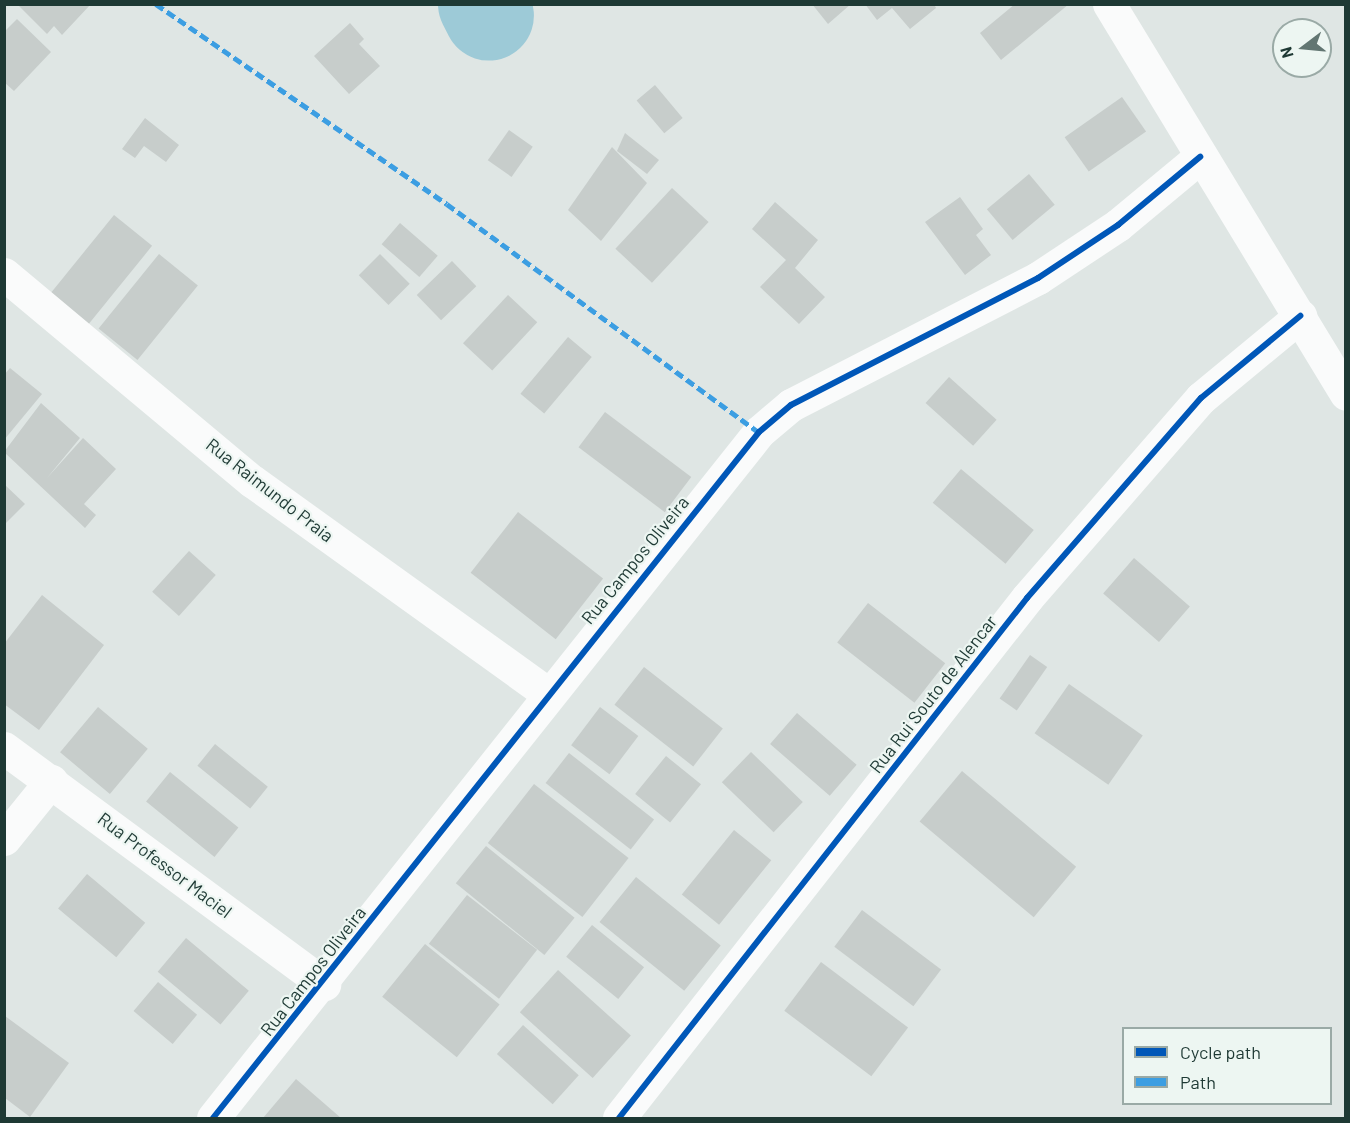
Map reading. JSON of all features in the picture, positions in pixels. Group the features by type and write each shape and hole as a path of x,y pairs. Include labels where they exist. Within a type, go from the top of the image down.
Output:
{"street":[{"path":"1109,4 1346,394"},
{"name":"Rua Campos Oliveira","path":"213,1119 324,984 547,693 759,432 791,405 1038,278 1118,225 1200,157"},
{"name":"Rua Raimundo Praia","path":"4,274 252,481 547,693"},
{"name":"Rua Rui Souto de Alencar","path":"619,1119 1027,598 1201,398 1300,316"},
{"name":"Rua Professor Maciel","path":"4,748 324,984"},
{"path":"4,839 51,781"}],"building":[{"path":"17,4 91,4 62,35 54,26 47,34"},
{"path":"812,4 851,4 828,24"},
{"path":"865,4 934,4 936,8 910,29 892,8 877,20"},
{"path":"1015,4 1069,4 1001,60 980,33"},
{"path":"17,19 51,52 14,91 4,82 4,32"},
{"path":"350,23 364,39 359,44 380,66 349,94 314,56"},
{"path":"655,85 683,118 664,133 637,100"},
{"path":"1122,97 1146,131 1089,172 1065,137"},
{"path":"145,118 179,145 166,162 144,146 135,158 122,149"},
{"path":"509,130 533,147 512,177 488,160"},
{"path":"625,133 659,160 647,174 617,151"},
{"path":"612,147 647,183 601,241 568,210"},
{"path":"1029,174 1055,205 1013,240 987,209"},
{"path":"672,188 709,222 652,283 615,249"},
{"path":"960,197 983,229 976,235 991,255 965,275 925,222"},
{"path":"775,202 818,240 795,268 825,297 799,324 760,287 786,260 752,229"},
{"path":"114,215 152,246 88,325 50,294"},
{"path":"400,223 438,256 419,277 382,244"},
{"path":"159,254 198,285 137,360 99,329"},
{"path":"380,254 410,284 388,305 359,275"},
{"path":"452,261 476,286 441,320 417,295"},
{"path":"508,295 537,322 492,371 463,343"},
{"path":"568,337 592,357 544,414 520,394"},
{"path":"10,368 42,394 4,440 4,375"},
{"path":"949,377 997,420 973,446 926,403"},
{"path":"41,403 80,438 47,478 83,438 116,469 84,504 96,515 85,528 4,452"},
{"path":"605,412 691,477 665,512 579,447"},
{"path":"961,469 1034,530 1005,564 933,503"},
{"path":"4,484 25,504 4,525"},
{"path":"518,512 603,578 556,639 471,573"},
{"path":"189,551 216,575 179,616 152,592"},
{"path":"1134,558 1190,607 1159,642 1103,593"},
{"path":"42,595 104,645 39,730 4,704 4,644"},
{"path":"868,603 945,663 914,703 837,642"},
{"path":"1030,655 1047,667 1017,710 1000,698"},
{"path":"644,667 723,729 693,766 614,705"},
{"path":"1069,684 1143,736 1108,785 1035,733"},
{"path":"98,707 148,749 110,794 60,752"},
{"path":"600,707 638,736 609,774 571,745"},
{"path":"797,713 857,765 830,796 770,744"},
{"path":"215,744 268,787 250,809 197,766"},
{"path":"751,752 803,802 774,832 722,782"},
{"path":"569,753 654,819 631,849 546,783"},
{"path":"666,756 701,784 670,822 635,794"},
{"path":"962,771 1076,867 1034,917 920,822"},
{"path":"170,772 238,827 214,857 146,802"},
{"path":"534,784 629,858 582,917 488,843"},
{"path":"734,830 771,860 719,925 682,895"},
{"path":"486,846 575,918 544,955 456,883"},
{"path":"87,874 145,923 116,957 58,908"},
{"path":"636,877 721,946 684,991 599,922"},
{"path":"467,895 537,950 499,999 429,944"},
{"path":"862,910 941,970 913,1006 834,947"},
{"path":"592,925 644,967 618,999 566,957"},
{"path":"186,938 249,991 221,1024 158,972"},
{"path":"425,944 500,1004 457,1057 382,997"},
{"path":"821,962 908,1028 871,1076 784,1011"},
{"path":"558,970 631,1036 593,1078 520,1012"},
{"path":"158,982 197,1015 173,1044 134,1011"},
{"path":"5,1016 69,1063 30,1117 5,1098"},
{"path":"523,1025 579,1075 553,1104 497,1054"},
{"path":"296,1079 341,1118 263,1118"}],"waterway":[{"path":"483,4 489,16"}],"marked path":[{"path":"156,4 447,204 759,432"}],"cycle path":[{"path":"213,1118 759,432 791,405 1038,278 1118,225 1200,157"},
{"path":"619,1118 1027,598 1201,398 1300,316"}]}
